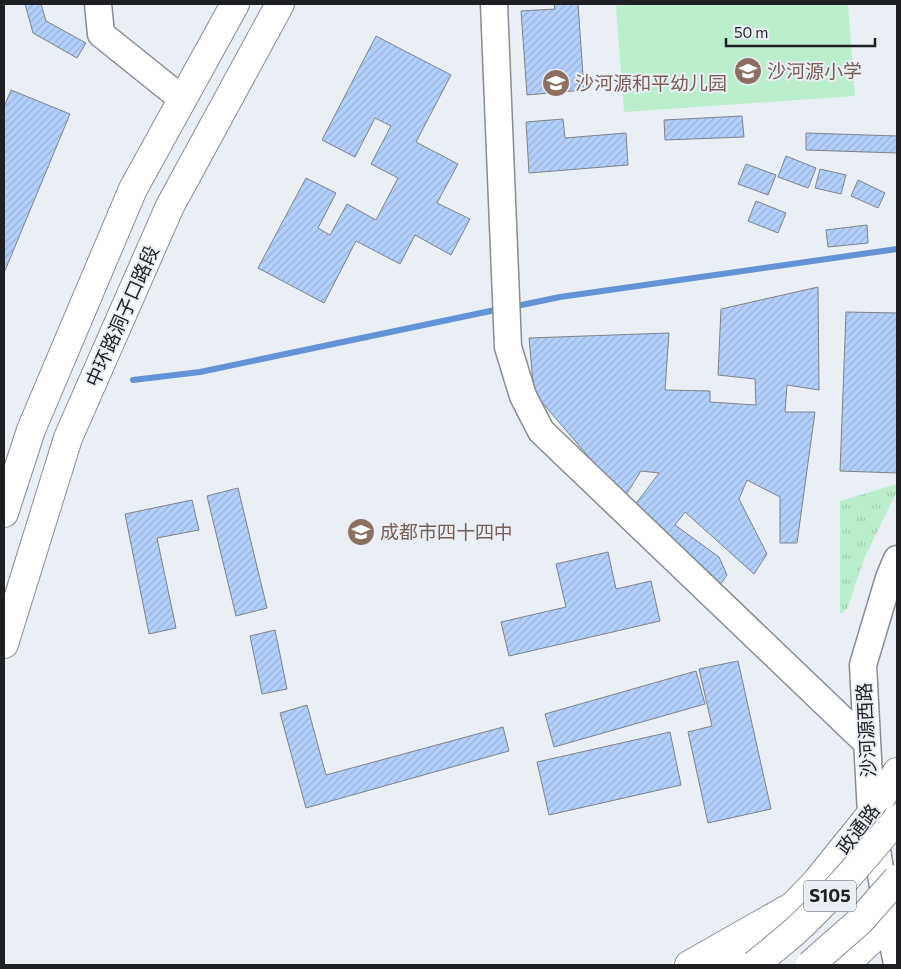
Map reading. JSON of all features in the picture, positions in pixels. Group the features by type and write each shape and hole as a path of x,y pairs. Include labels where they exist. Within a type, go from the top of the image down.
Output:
{"main road":[{"name":"中环路洞子口路段","path":"4,513 31,430 133,189 235,4"},
{"name":"中环路洞子口路段","path":"4,644 68,438 170,206 280,4"},
{"name":"政通路","path":"728,965 760,941 817,881 870,814 897,772"},
{"name":"S105","path":"754,965 794,933 864,858 897,819"},
{"name":"S105","path":"810,965 860,921 897,879"},
{"path":"689,965 793,906"},
{"path":"845,965 893,917"}],"street":[{"path":"98,4 101,34 182,99"},
{"path":"494,4 508,347 523,396 541,431 866,743"},
{"name":"沙河源西路","path":"897,558 889,578 863,665 870,814 893,917 897,964"}],"green space":[{"path":"645,4 848,4 855,96 624,112 616,6"},
{"path":"897,484 897,492 865,557 847,609 840,614 840,501"}],"building":[{"path":"25,4 41,4 46,21 86,43 77,58 33,33"},
{"path":"554,4 578,4 584,90 527,95 521,11 555,9"},
{"path":"376,36 451,75 416,142 458,164 437,203 470,219 451,255 415,235 400,264 356,241 324,303 258,268 306,178 336,193 318,228 330,235 347,204 376,220 398,178 371,164 391,126 375,118 355,157 322,140"},
{"path":"11,90 70,114 4,273 4,107"},
{"path":"742,116 744,137 665,140 664,120"},
{"path":"563,119 565,138 626,133 628,165 529,173 526,122"},
{"path":"806,133 897,136 897,153 806,150"},
{"path":"786,156 816,168 808,188 778,177"},
{"path":"746,164 776,175 768,195 738,184"},
{"path":"820,169 846,175 841,194 815,188"},
{"path":"858,180 885,193 878,208 851,196"},
{"path":"756,201 786,213 778,233 748,221"},
{"path":"867,225 868,243 828,247 826,230"},
{"path":"818,287 819,390 787,385 785,412 815,412 797,543 780,543 780,497 747,480 739,499 767,554 754,574 685,512 675,525 719,557 727,575 717,589 632,509 659,473 641,471 624,498 534,393 529,338 669,333 665,390 710,391 710,402 756,405 755,379 718,375 721,309"},
{"path":"846,312 897,313 897,473 840,471"},
{"path":"238,488 267,608 236,616 207,496"},
{"path":"192,500 199,530 157,538 176,628 149,634 125,514"},
{"path":"608,552 616,589 651,581 660,621 509,656 501,622 566,607 556,564"},
{"path":"275,630 287,689 262,694 250,636"},
{"path":"738,661 771,809 708,823 688,732 712,726 699,669"},
{"path":"696,671 705,704 554,747 545,714"},
{"path":"307,705 326,775 503,727 509,751 306,808 280,713"},
{"path":"670,732 681,785 549,815 537,762"}],"waterway":[{"path":"512,307 560,297 897,249"},
{"path":"133,380 200,372 500,309"}],"place":[{"name":"沙河源小学","path":"748,71"},
{"name":"沙河源和平幼儿园","path":"556,83"},
{"name":"成都市四十四中","path":"361,532"}]}
